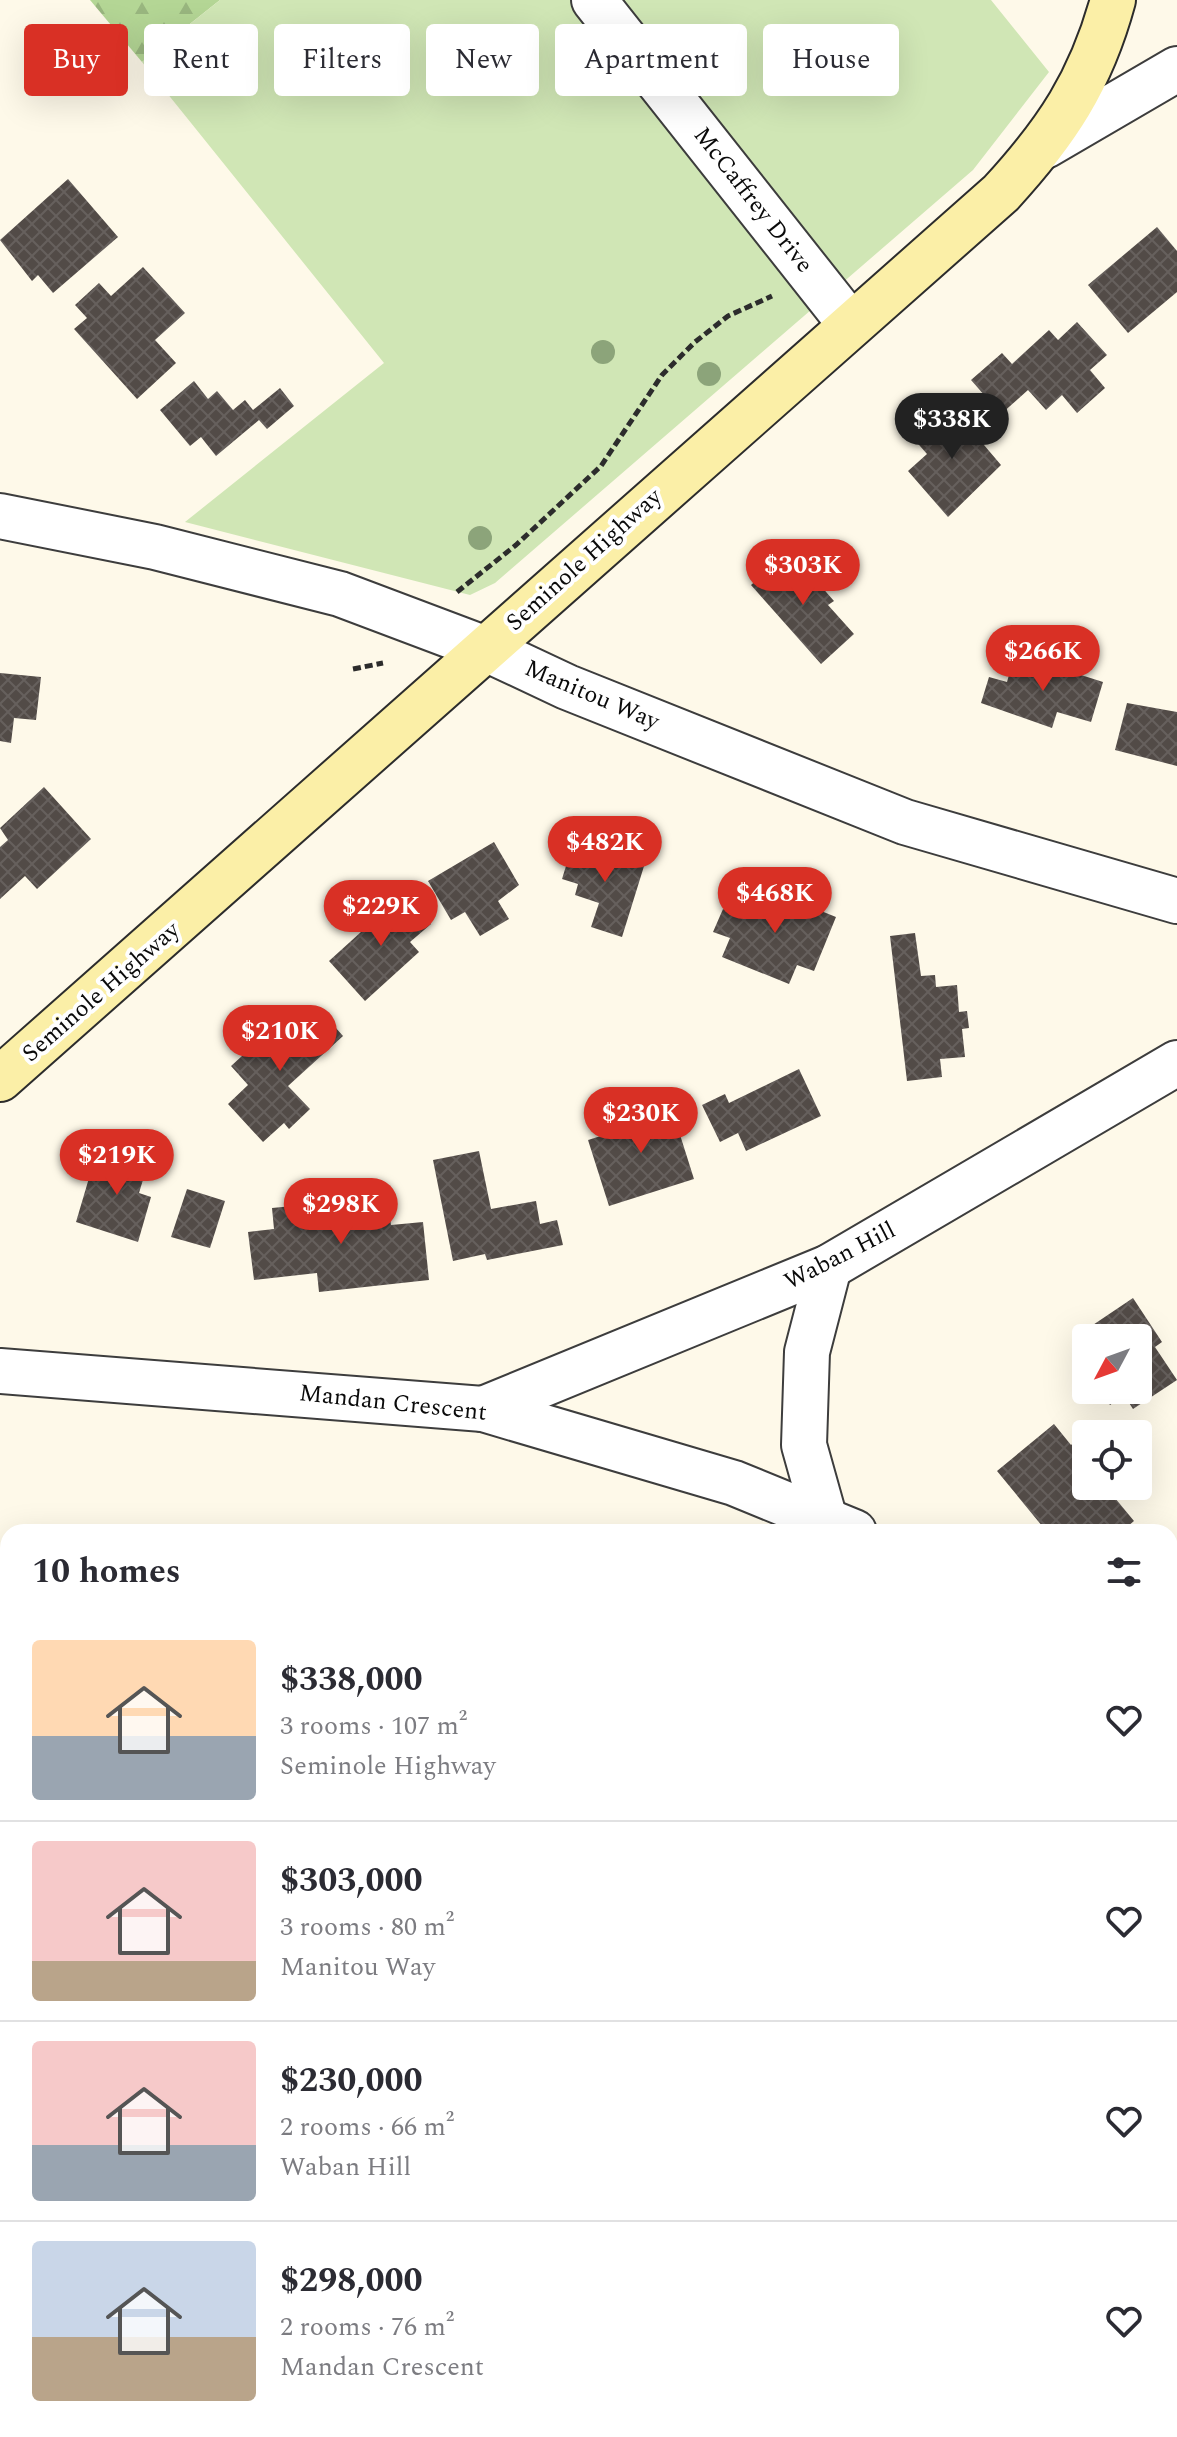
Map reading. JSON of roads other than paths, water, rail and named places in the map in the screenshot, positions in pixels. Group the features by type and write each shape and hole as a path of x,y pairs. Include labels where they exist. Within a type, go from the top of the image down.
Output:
{"street":[{"name":"McCaffrey Drive","path":"594,0 851,325"},
{"name":"Seminole Highway","path":"0,1079 1001,193 1045,146 1081,91 1113,0"},
{"path":"1045,146 1167,71 1177,69"},
{"name":"Manitou Way","path":"0,516 155,547 340,594 486,649 567,687 905,822 1177,901"},
{"name":"Waban Hill","path":"483,1409 829,1267 1177,1063"},
{"path":"829,1267 807,1352 804,1445 839,1524"},
{"name":"Mandan Crescent","path":"3,1367 483,1409 734,1483 835,1524"}]}
